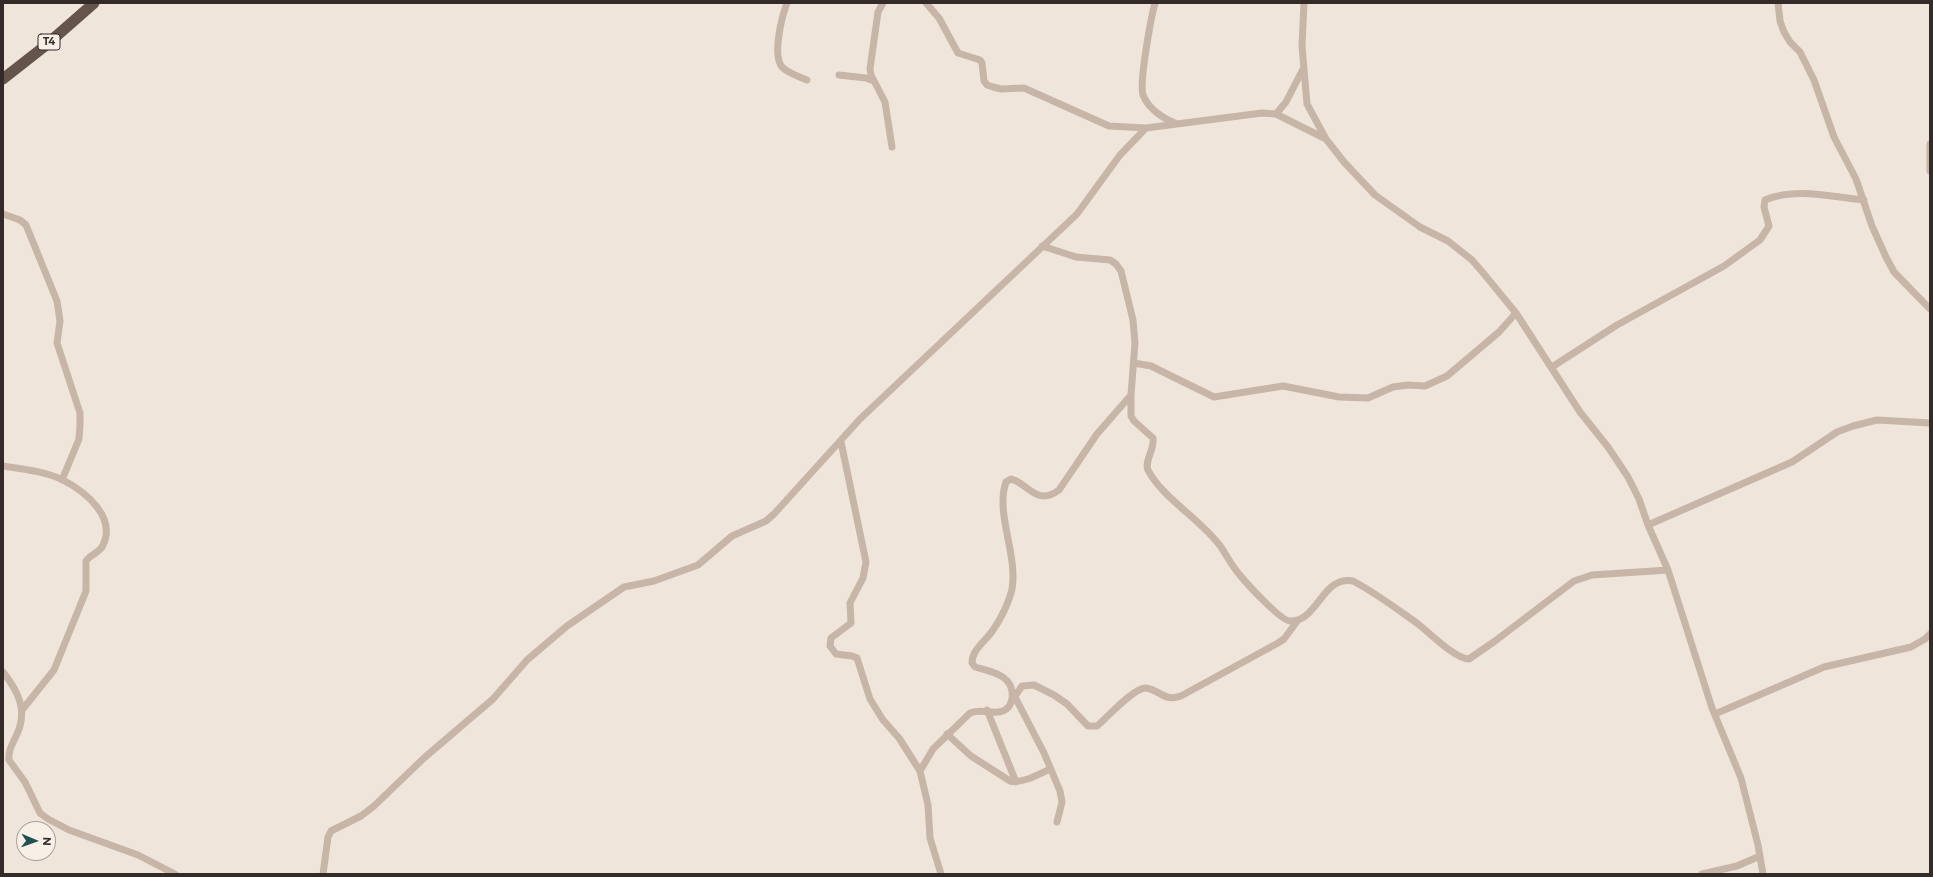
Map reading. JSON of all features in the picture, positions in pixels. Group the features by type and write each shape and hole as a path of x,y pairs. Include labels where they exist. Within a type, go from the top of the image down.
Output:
{"highway":[{"name":"T4","path":"3,79 45,46 94,3"}],"street":[{"path":"787,3 780,30 779,60 783,68 807,80"},
{"path":"883,3 878,12 870,61 870,73 885,102 892,147"},
{"path":"926,3 939,18 958,53 980,60 982,63 984,81 987,85 1002,89 1024,88 1109,126 1146,128 1262,113 1276,114 1326,139"},
{"path":"1148,3 1151,17"},
{"path":"1155,3 1151,17 1143,93 1146,100 1158,115 1163,119 1177,123"},
{"path":"1304,3 1302,46 1307,104 1326,139 1344,162 1375,195 1420,227 1448,241 1472,260 1516,313 1580,412 1608,447 1628,477 1639,499 1648,525 1668,570 1714,714 1741,778 1763,874"},
{"path":"1778,3 1780,21 1784,32 1800,52 1805,62 1834,137 1856,179 1872,226 1894,272 1930,309"},
{"path":"1276,114 1286,102 1303,69"},
{"path":"839,75 866,78 874,81"},
{"path":"323,874 328,837 331,831 361,816 383,799 424,758 493,699 527,660 567,626 624,587 654,581 698,565 732,536 766,521 774,514 841,442 860,419 1077,214 1120,155 1146,128"},
{"path":"1930,144 1930,171"},
{"path":"1552,367 1617,325 1724,266 1760,240 1769,226 1763,203 1765,200 1777,196 1798,194 1864,200"},
{"path":"3,214 20,220 26,225 57,301 60,314 57,343 80,413 79,439 62,480"},
{"path":"1042,246 1076,257 1110,260 1116,264 1121,271 1132,313 1134,363 1130,410 1134,421 1153,438 1153,450 1147,467 1152,476 1174,501 1213,536 1239,574 1267,604 1287,620 1298,620 1303,618 1340,580 1353,581 1418,625 1464,659 1469,658 1495,641 1574,581 1592,576 1668,570"},
{"path":"1134,363 1151,366 1214,397 1283,386 1339,397 1368,398 1393,387 1408,385 1425,386 1447,376 1499,332 1516,313"},
{"path":"1057,822 1062,799 1050,769 1013,700 1011,687 1004,677 975,667 972,663 974,652 992,632 1012,590 1012,559 1004,495 1006,482 1011,479 1016,480 1028,491 1041,496 1055,494 1097,434 1131,395"},
{"path":"1648,525 1792,462 1837,432 1853,426 1877,420 1930,423"},
{"path":"841,442 852,504 865,554 865,570 863,578 850,603 851,623 831,638 830,646 836,654 857,658 870,699 883,720 899,738 920,771 928,805 930,838 941,874"},
{"path":"3,466 25,469 62,480 76,488 99,508 106,524 106,531 101,548 86,561 86,591 54,670 22,710"},
{"path":"920,771 933,749 970,713 976,710 1004,711 1024,685 1034,684 1067,704 1083,722 1088,726 1094,727 1106,719 1137,690 1145,688 1166,698 1176,697 1240,665 1284,639 1298,620"},
{"path":"1714,714 1824,667 1911,647 1925,639 1930,634"},
{"path":"3,672 21,700 22,710 19,728 10,746 9,755 11,763 26,782 40,814 68,830 138,855 175,874"},
{"path":"987,710 1016,782"},
{"path":"947,734 971,756 1010,781 1016,782 1050,769"},
{"path":"3,750 10,746"},
{"path":"1702,874 1737,866 1760,856"}]}
